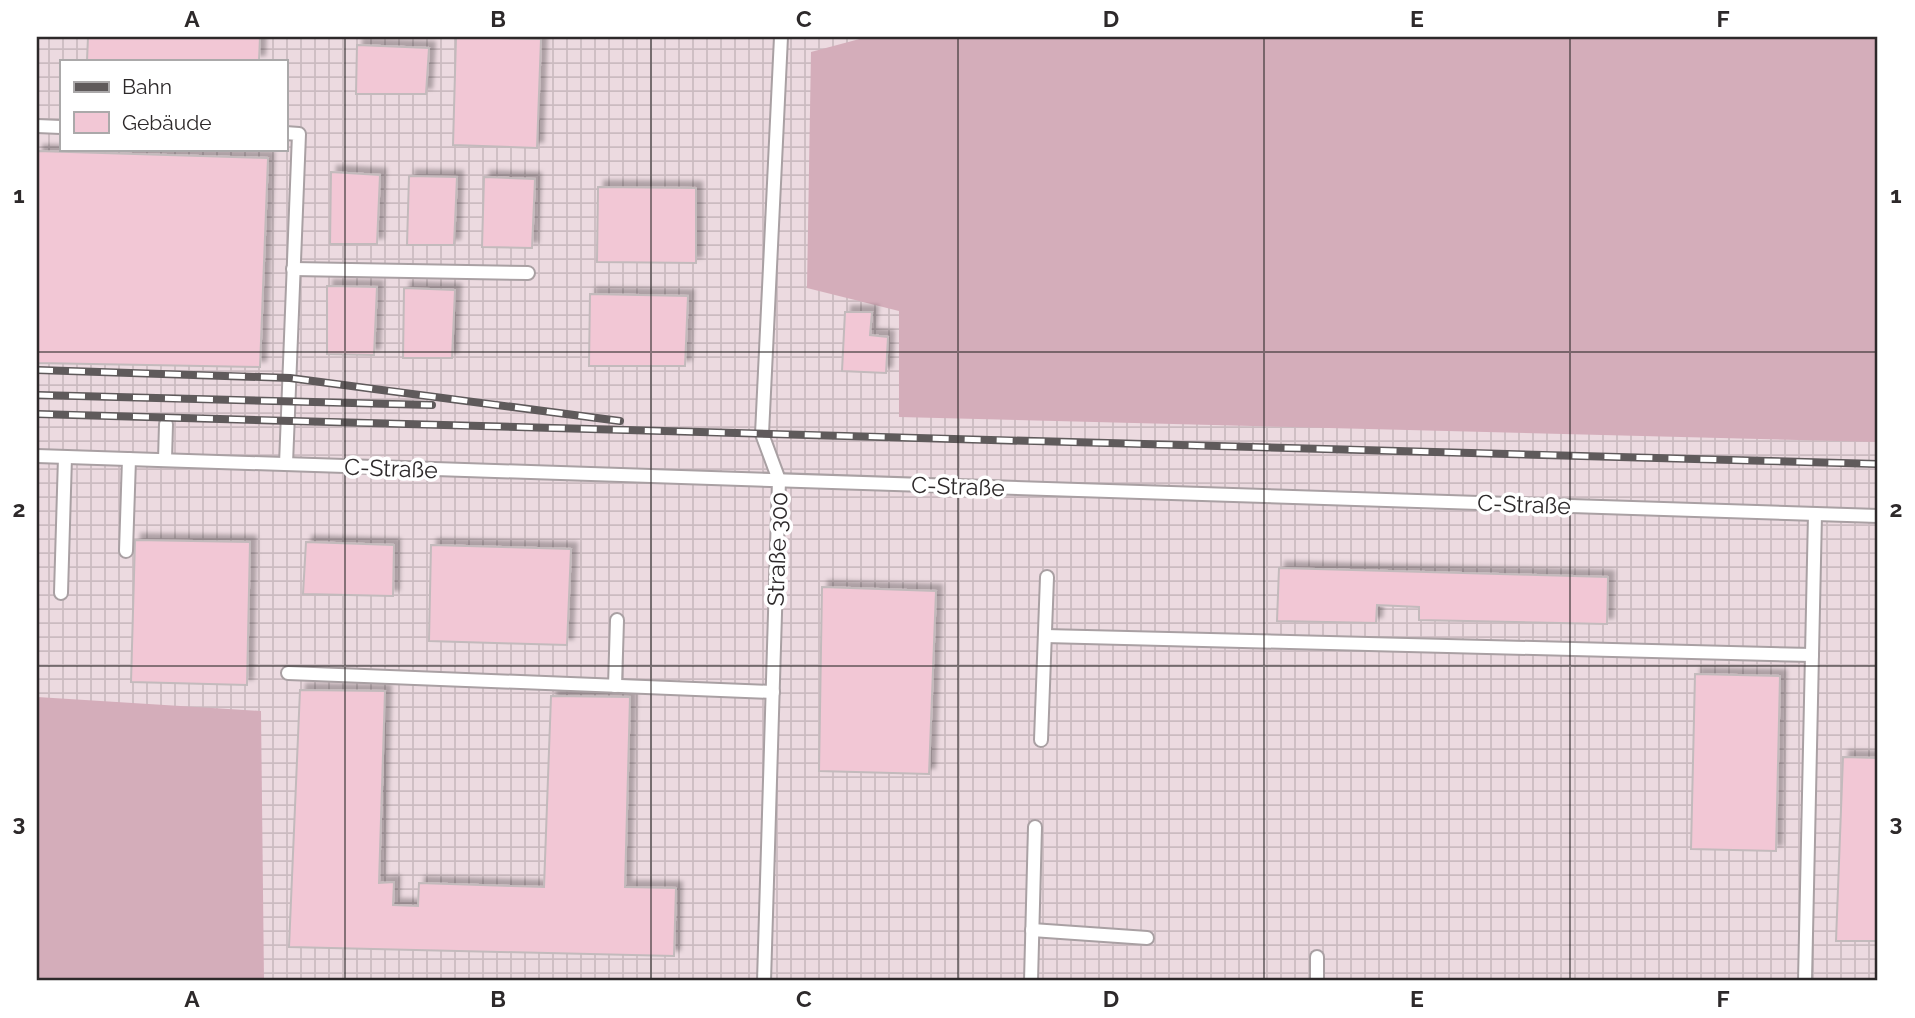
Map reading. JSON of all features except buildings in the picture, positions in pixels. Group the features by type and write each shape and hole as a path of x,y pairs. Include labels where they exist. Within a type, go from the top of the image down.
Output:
{"lane":[{"name":"Straße 300","path":"764,981 779,480 762,434 782,37"},
{"path":"37,126 60,127"},
{"path":"286,464 299,134 287,133"},
{"path":"293,269 528,273"},
{"path":"165,460 166,424"},
{"name":"C-Straße","path":"37,456 1878,516"},
{"path":"61,593 65,457"},
{"path":"126,551 129,459"},
{"path":"1805,981 1815,514"},
{"path":"1041,740 1047,577"},
{"path":"615,686 617,620"},
{"path":"1045,636 1812,655"},
{"path":"288,673 773,692"},
{"path":"1031,981 1035,827"},
{"path":"1032,930 1147,938"},
{"path":"1317,957 1317,981"}],"shaded area":[{"path":"37,37 1878,37 1878,981 37,981"},
{"path":"867,37 1878,37 1878,442 899,417 899,311 807,288 811,52"},
{"path":"37,697 261,711 264,981 37,981"}],"railway":[{"path":"37,370 290,378 620,421"},
{"path":"37,395 432,405"},
{"path":"37,414 1878,464"}]}
